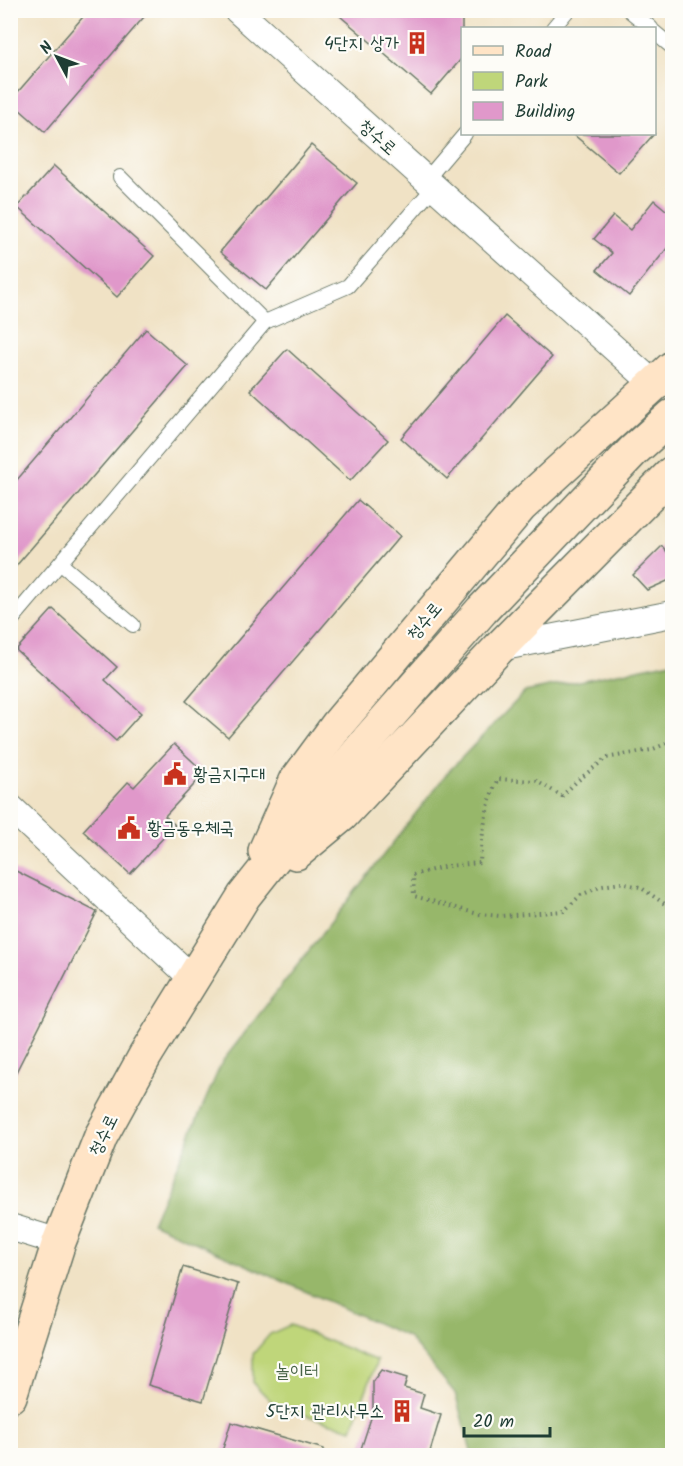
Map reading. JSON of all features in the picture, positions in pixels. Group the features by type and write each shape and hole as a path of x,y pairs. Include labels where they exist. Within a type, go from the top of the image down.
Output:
{"main road":[{"name":"청수로","path":"244,896 296,780 338,724 521,506 663,376"},
{"name":"청수로","path":"10,1396 59,1242 101,1136 145,1056 244,896 368,740 482,610 633,451 672,416"},
{"name":"청수로","path":"244,896 342,815 499,648 672,473"}],"street":[{"name":"청수로","path":"237,10 430,184 663,376"},
{"path":"499,648 672,614"},
{"path":"10,807 193,979"},
{"path":"10,1227 59,1242"}],"lane":[{"path":"554,27 568,10"},
{"path":"629,10 650,27"},
{"path":"656,34 672,47"},
{"path":"10,622 266,322 348,286 430,184 464,135"},
{"path":"120,177 266,322"},
{"path":"61,564 133,625"}],"path":[{"path":"672,741 651,750 606,758 562,796 536,781 498,778 491,792 481,840 480,863 447,866 413,875 414,896 478,914 501,916 564,911 581,895 602,886 621,883 640,887 672,909"}],"green space":[{"path":"672,662 672,1455 472,1455 455,1393 408,1337 152,1223 222,1062 448,772 525,692"},
{"name":"놀이터","path":"290,1325 377,1361 352,1429 277,1407 253,1383 253,1354 270,1334"}],"building":[{"path":"89,10 150,10 45,132 10,101"},
{"name":"4단지 상가","path":"333,10 462,10 461,59 431,94"},
{"path":"574,135 653,135 619,173"},
{"path":"311,145 357,183 266,290 220,252"},
{"path":"54,166 154,256 117,297 17,207"},
{"path":"654,200 672,215 672,242 629,296 597,270 612,253 594,239 613,216 630,230"},
{"path":"505,316 552,357 447,479 401,438"},
{"path":"146,329 188,366 10,573 10,488"},
{"path":"287,349 388,440 350,481 250,390"},
{"path":"358,500 400,536 228,737 186,701"},
{"path":"662,546 672,558 672,579 647,590 633,575"},
{"path":"53,609 117,667 105,680 141,713 116,741 16,650"},
{"name":"황금동우체국","path":"174,744 205,773 165,816 175,825 130,874 83,831 128,782 134,787"},
{"path":"10,868 97,912 10,1084"},
{"path":"183,1267 238,1284 203,1401 148,1385"},
{"name":"5단지 관리사무소","path":"381,1370 407,1378 404,1388 424,1394 420,1408 441,1415 429,1455 359,1455 373,1412 373,1381"},
{"path":"231,1422 324,1449 323,1455 221,1455"}],"place":[{"name":"4단지 상가","path":"417,43"},
{"name":"황금지구대","path":"175,774"},
{"name":"황금동우체국","path":"129,828"},
{"name":"5단지 관리사무소","path":"402,1411"}]}
